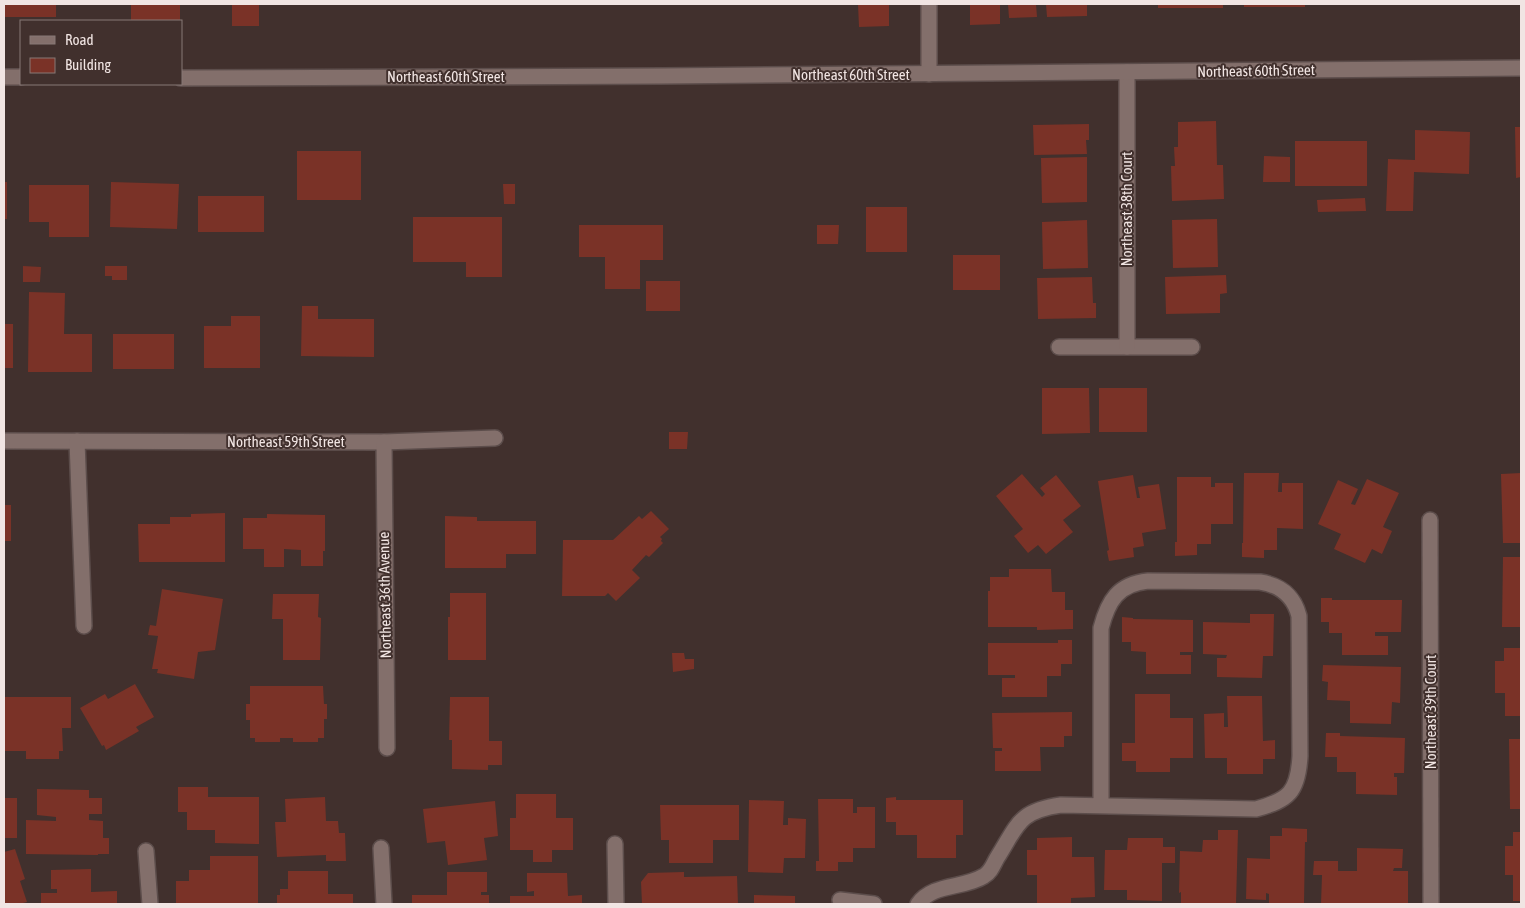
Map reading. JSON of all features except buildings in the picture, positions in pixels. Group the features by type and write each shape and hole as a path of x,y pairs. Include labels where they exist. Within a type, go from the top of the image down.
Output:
{"street":[{"path":"929,4 929,74"},
{"name":"Northeast 60th Street","path":"182,78 929,74 1521,68"},
{"name":"Northeast 38th Court","path":"1127,72 1127,347"},
{"path":"4,76 20,77"},
{"path":"1059,347 1192,347"},
{"name":"Northeast 59th Street","path":"4,442 384,442 495,438"},
{"path":"77,441 84,626"},
{"name":"Northeast 36th Avenue","path":"384,442 387,748"},
{"name":"Northeast 39th Court","path":"1430,520 1431,904"},
{"path":"918,904 928,894 961,885 990,871 1006,846 1013,830 1020,821 1037,810 1061,805 1101,805 1256,810 1282,801 1297,781 1300,770 1299,616 1297,607 1286,592 1270,583 1260,582 1148,581 1130,585 1115,596 1109,604 1101,628 1101,805"},
{"path":"615,844 616,904"},
{"path":"380,848 384,904"},
{"path":"146,851 150,904"},
{"path":"840,900 874,904"}]}
